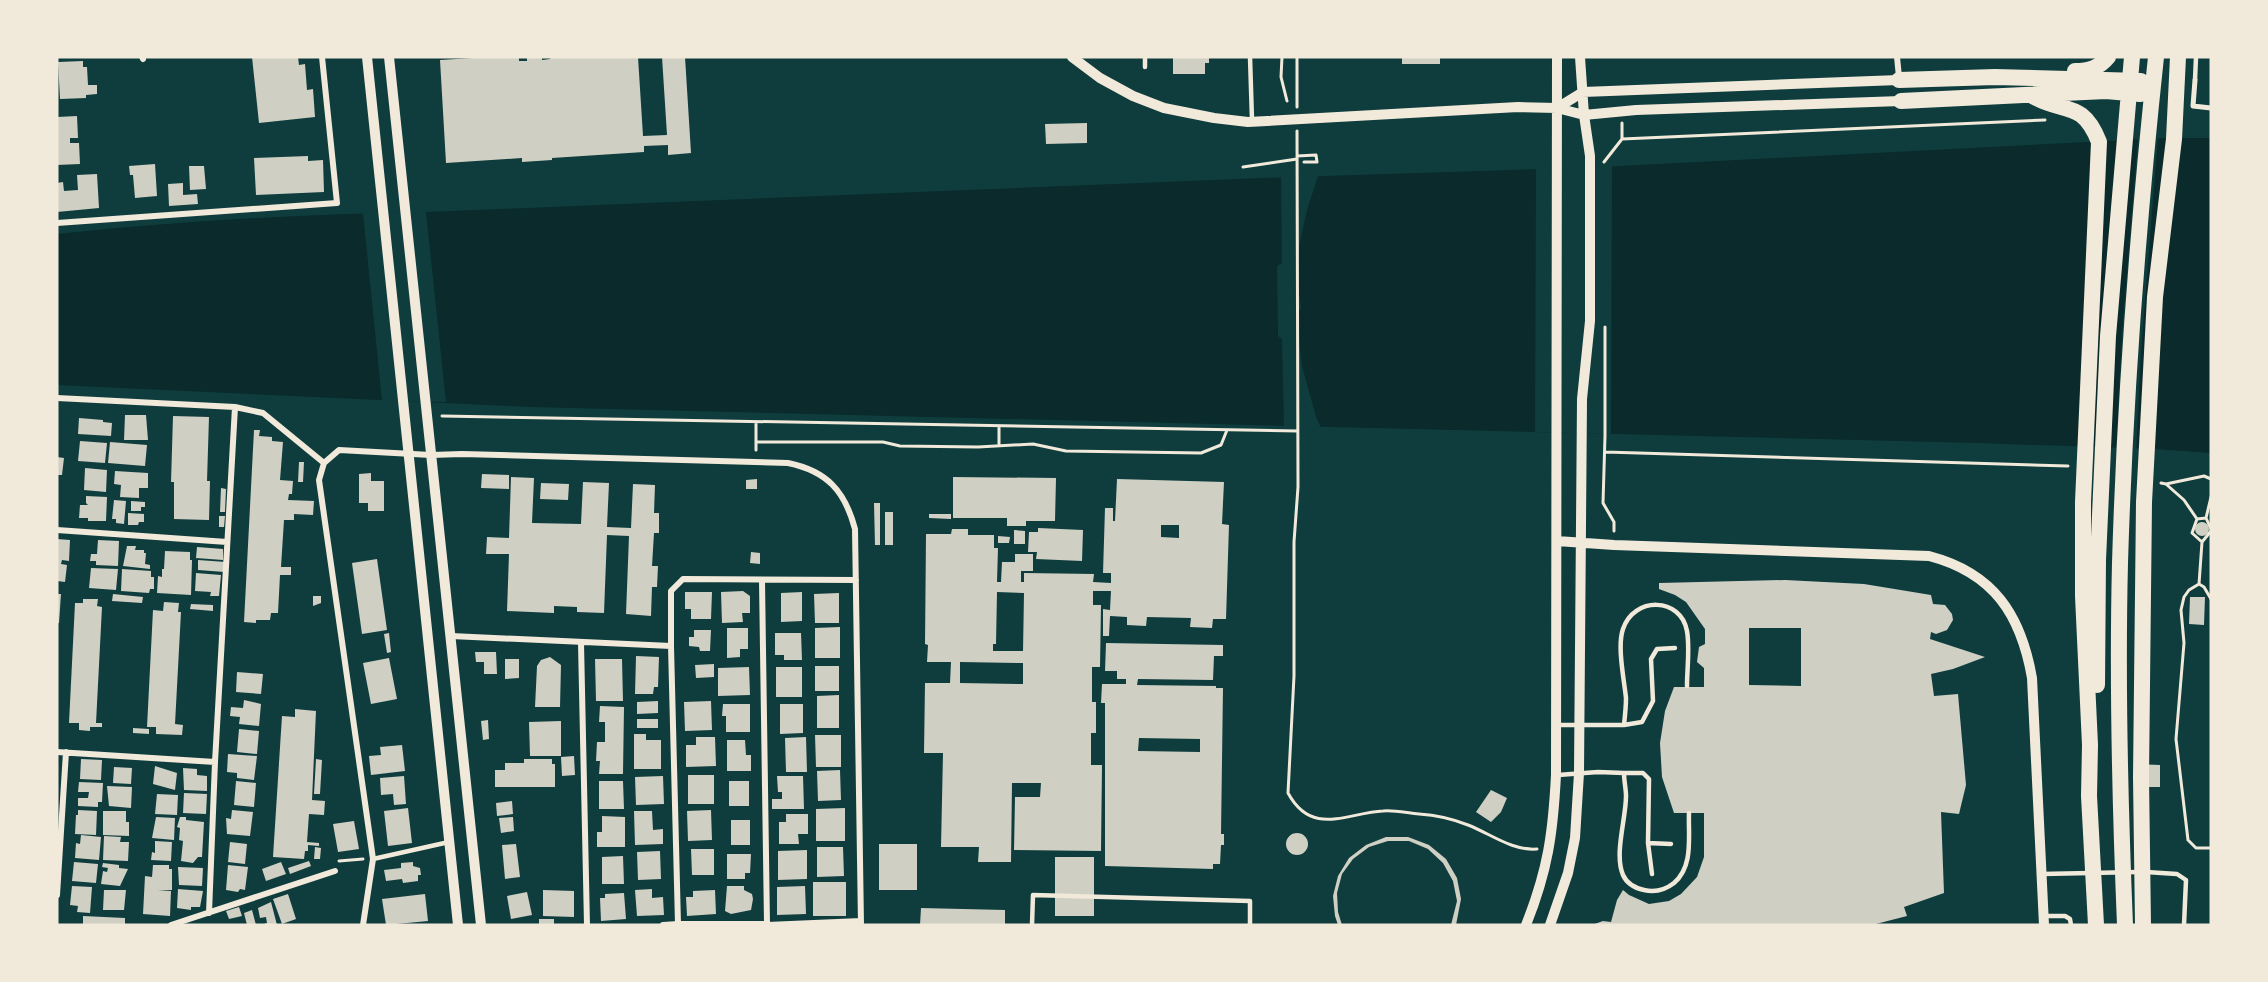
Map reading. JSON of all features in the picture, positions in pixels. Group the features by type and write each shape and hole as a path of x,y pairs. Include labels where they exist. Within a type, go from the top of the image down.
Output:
{"highway":[{"path":"1995,77 2009,70 2089,70 2102,64 2108,57"},
{"path":"2102,925 2096,795 2098,560 2108,336 2132,57"},
{"path":"2125,925 2119,750 2120,562 2132,334 2156,57"},
{"path":"2143,925 2141,777 2144,523 2155,297 2174,139 2178,57"},
{"path":"1899,80 1995,77 2109,78 2165,82 2175,90"},
{"path":"1901,101 2106,91 2164,96 2175,90"},
{"path":"2031,95 2041,101 2067,107 2086,117 2099,142 2082,502 2083,596 2090,745 2089,796 2096,925"},
{"path":"2144,523 2154,599 2151,776 2154,903 2150,925"}],"street":[{"path":"57,223 337,203 322,57"},
{"path":"367,57 458,925"},
{"path":"389,57 481,925"},
{"path":"1072,57 1116,88 1164,108 1214,118 1252,121 1518,107 1557,108 1584,115 1636,110 1901,101"},
{"path":"1526,925 1551,848 1556,775 1557,57"},
{"path":"1550,925 1568,873 1575,838 1579,773 1582,399 1590,321 1590,156 1584,115 1580,57"},
{"path":"1557,108 1583,92 1899,80 1897,57"},
{"path":"2194,80 2193,106 2211,108"},
{"path":"57,398 235,407 263,413 324,463"},
{"path":"209,913 214,762 235,407"},
{"path":"363,925 373,858 319,480 324,463 339,450 431,455 788,463 802,466 826,479 845,500 855,529 861,923 663,925"},
{"path":"57,530 227,543"},
{"path":"1557,541 1929,556 1951,562 1991,588 2007,608 2019,629 2027,649 2032,678 2043,921"},
{"path":"678,924 671,591 683,579 856,580"},
{"path":"762,581 767,924"},
{"path":"451,636 671,646"},
{"path":"581,643 587,925"},
{"path":"57,752 214,762"},
{"path":"57,895 66,752"},
{"path":"171,925 335,871"}],"lane":[{"path":"1145,57 1145,67"},
{"path":"1250,57 1252,121"},
{"path":"2194,80 2196,57"},
{"path":"1624,725 1626,701 1621,644 1622,629 1635,611 1644,606 1656,604 1668,608 1680,617 1687,630 1687,686"},
{"path":"1557,725 1624,725 1642,722 1653,701 1651,659 1657,649 1675,648"},
{"path":"1624,773 1626,796 1620,858 1622,873 1627,883 1644,890 1664,890 1678,880 1688,862 1689,813"},
{"path":"1556,775 1643,773 1649,779 1648,843 1652,874"},
{"path":"373,858 449,842"},
{"path":"1648,843 1671,844"},
{"path":"2042,874 2163,872 2177,874 2186,879 2184,925"},
{"path":"1032,925 1033,895 1250,901 1250,925"},
{"path":"2043,921 2065,916 2070,919 2070,925"}],"path":[{"path":"1282,57 1281,77 1287,101"},
{"path":"1297,57 1297,112"},
{"path":"1604,162 1622,140 2046,120"},
{"path":"1297,123 1298,488 1294,542 1294,676 1288,793 1293,802 1305,813 1324,820 1383,811 1431,814 1466,824 1498,840 1527,850 1551,848"},
{"path":"1243,167 1316,155 1317,162 1304,162"},
{"path":"442,416 1298,431"},
{"path":"756,422 756,450"},
{"path":"999,426 999,446"},
{"path":"756,442 883,442 900,446 1033,444 1066,451 1201,453 1221,445 1227,430"},
{"path":"1605,436 1603,503 1614,522 1614,545"},
{"path":"1605,453 2069,466"},
{"path":"2156,482 2166,484 2204,476 2211,479"},
{"path":"2166,484 2184,500 2197,519"},
{"path":"2199,584 2202,542 2211,530 2206,518 2211,497"},
{"path":"2197,519 2206,518"},
{"path":"2197,519 2192,533 2202,542"},
{"path":"2199,584 2204,587 2211,599"},
{"path":"2199,584 2189,590 2184,597 2181,610 2184,643 2176,740 2188,840 2196,848 2211,848"},
{"path":"335,871 339,861 373,858"}],"water":[{"path":"2166,138 2211,138 2211,453 1977,443 530,407 57,385 57,234 287,216 1600,167"}],"pier":[{"path":"2158,136 2141,353 2136,452 2116,451 2122,334 2138,137"},
{"path":"1612,166 1611,434 1535,432 1536,168"},
{"path":"1319,173 1307,210 1299,247 1296,293 1300,298 1301,308 1296,316 1302,366 1316,417 1322,430 1284,429 1282,339 1278,336 1277,266 1282,263 1281,174"},
{"path":"426,212 446,402 382,401 363,213"}],"building":[{"path":"252,57 298,57 299,65 305,64 307,90 313,89 315,117 259,123"},
{"path":"519,57 519,61 527,61 527,57 542,57 542,60 550,59 550,57 638,57 643,136 667,135 662,57 685,57 691,153 668,155 668,145 644,146 644,152 552,158 552,160 522,162 522,158 446,163 440,60"},
{"path":"1173,57 1209,57 1209,63 1205,63 1205,74 1173,74"},
{"path":"1402,57 1440,57 1440,64 1402,64"},
{"path":"83,61 83,67 87,67 88,85 97,85 97,94 86,95 86,98 60,99 58,62"},
{"path":"77,116 78,138 70,138 70,143 79,143 80,164 57,165 57,117"},
{"path":"1087,123 1087,143 1046,144 1045,124"},
{"path":"308,156 308,161 323,160 324,192 256,195 254,158"},
{"path":"155,164 157,196 135,198 133,175 130,175 129,166"},
{"path":"189,166 204,166 206,189 190,190"},
{"path":"97,174 99,208 57,212 57,183 63,182 64,191 78,190 77,175"},
{"path":"183,183 183,195 197,194 198,204 169,206 168,184"},
{"path":"125,415 146,415 148,440 124,440"},
{"path":"173,416 209,417 207,481 210,481 209,520 174,519 174,482 171,482"},
{"path":"79,418 112,423 111,436 78,434"},
{"path":"254,430 260,430 259,436 272,437 272,441 283,442 280,480 293,481 292,494 289,494 288,500 314,501 313,515 294,514 294,520 284,520 281,567 291,567 291,575 280,575 278,613 271,613 270,620 256,620 256,623 244,622"},
{"path":"80,441 107,443 105,463 78,461"},
{"path":"110,442 147,445 145,466 108,463"},
{"path":"57,457 64,458 62,475 57,475"},
{"path":"299,462 304,462 303,482 298,482"},
{"path":"85,468 107,470 106,492 84,490"},
{"path":"115,471 148,473 148,488 139,488 139,498 120,497 121,485 114,484"},
{"path":"371,473 371,481 384,481 384,511 368,511 368,503 359,503 359,474"},
{"path":"482,474 509,475 509,489 481,488"},
{"path":"511,477 534,478 532,523 581,524 583,482 609,483 607,527 631,528 633,484 655,485 654,513 659,513 659,533 654,533 652,566 658,566 657,587 652,587 651,616 626,614 629,536 607,535 604,613 577,612 577,607 554,606 554,613 507,611 509,554 486,554 487,537 509,538"},
{"path":"953,477 1056,478 1055,521 1026,521 1026,526 1007,526 1007,518 953,518"},
{"path":"757,479 757,489 746,489 746,480"},
{"path":"1117,479 1224,482 1222,524 1229,525 1226,619 1213,619 1212,628 1190,627 1191,618 1147,617 1146,626 1127,625 1127,617 1110,616 1109,636 1103,636 1103,609 1110,610 1111,591 1093,591 1093,605 1101,605 1100,667 1092,667 1092,702 1096,702 1096,733 1091,733 1091,765 1102,765 1101,851 1014,850 1015,797 1040,797 1041,783 1012,783 1011,862 978,862 979,847 941,847 943,753 924,753 925,683 950,683 951,662 927,662 928,645 925,644 926,534 951,534 952,529 968,529 968,535 994,535 994,548 998,548 997,582 1001,582 1002,562 1015,562 1015,554 1033,554 1033,571 1021,571 1021,582 1024,582 1024,573 1094,574 1093,582 1111,583 1111,573 1103,573 1105,508 1113,508 1113,521 1115,521","holes":["1161,525 1179,525 1179,538 1161,537","997,592 1024,593 1023,651 993,651 993,644 996,644","960,662 1023,663 1023,684 960,683"]},
{"path":"541,483 569,484 568,500 540,499"},
{"path":"221,488 226,489 225,512 220,512"},
{"path":"86,496 107,497 106,521 88,521 88,518 79,518 80,505 88,505"},
{"path":"114,500 126,501 124,524 116,523 116,519 112,519"},
{"path":"131,501 145,502 145,507 141,507 141,511 131,511"},
{"path":"874,503 880,503 880,545 875,545"},
{"path":"885,512 893,512 893,545 885,545"},
{"path":"128,513 144,514 144,522 139,522 138,525 128,525"},
{"path":"929,514 951,514 951,519 929,518"},
{"path":"219,516 225,516 224,527 219,527"},
{"path":"2199,522 2205,522 2209,529 2205,536 2199,536 2195,532 2195,526"},
{"path":"1038,528 1083,530 1082,561 1036,559 1037,552 1028,552 1029,532 1038,532"},
{"path":"1014,530 1025,531 1025,544 1014,544"},
{"path":"998,536 1010,537 1009,543 998,543"},
{"path":"57,539 70,540 69,561 62,560 61,564 67,565 65,582 57,581"},
{"path":"98,540 119,541 118,566 96,565 96,561 90,561 91,554 97,554"},
{"path":"127,546 136,546 135,550 144,550 145,564 150,565 150,569 123,566"},
{"path":"197,547 223,549 223,560 196,558"},
{"path":"165,551 190,552 190,560 192,560 191,595 157,593 158,576 162,577 162,569 164,569"},
{"path":"751,552 760,553 760,564 750,563"},
{"path":"377,559 387,630 362,634 352,563"},
{"path":"198,560 226,562 225,572 198,570"},
{"path":"91,568 118,569 116,590 89,588"},
{"path":"122,569 151,571 151,577 154,577 154,589 150,589 149,593 121,591"},
{"path":"196,573 221,575 219,596 210,596 211,592 195,591"},
{"path":"1785,580 1864,584 1931,595 1933,604 1945,605 1952,614 1953,620 1947,630 1936,634 1931,632 1930,639 1985,657 1953,669 1931,674 1934,696 1958,694 1966,785 1959,814 1941,812 1944,893 1904,907 1907,916 1872,925 1592,925 1603,921 1611,922 1617,900 1623,890 1649,904 1669,901 1681,894 1697,877 1704,857 1704,813 1674,813 1662,777 1660,743 1665,711 1674,687 1704,687 1704,668 1697,662 1699,647 1705,644 1705,629 1686,602 1659,589 1659,583","holes":["1749,628 1801,628 1801,686 1749,685"]},
{"path":"743,591 750,596 750,613 742,613 743,622 722,623 721,592"},
{"path":"685,592 712,592 711,619 691,619 691,609 685,609"},
{"path":"802,592 802,621 781,622 781,593"},
{"path":"839,593 839,623 815,623 814,594"},
{"path":"57,594 61,594 59,623 57,623"},
{"path":"113,594 143,597 142,603 112,601"},
{"path":"313,596 321,596 321,603 313,606"},
{"path":"2190,597 2205,597 2204,625 2189,624"},
{"path":"83,599 98,599 97,606 102,607 96,723 102,723 102,727 90,727 90,731 79,730 79,723 69,723 75,603 83,603"},
{"path":"164,602 179,603 178,612 181,612 175,724 183,725 182,735 156,734 156,727 147,727 153,610 163,611"},
{"path":"191,604 213,605 213,611 190,609"},
{"path":"840,627 840,658 815,658 815,628"},
{"path":"727,628 748,628 748,649 740,649 740,657 727,658"},
{"path":"694,630 711,630 710,651 700,651 699,647 689,646 689,637 694,637"},
{"path":"389,633 391,652 387,653 384,634"},
{"path":"775,633 801,633 802,660 784,660 784,655 775,655"},
{"path":"1106,643 1223,645 1223,656 1214,656 1213,680 1138,679 1137,685 1223,688 1221,834 1224,834 1224,845 1221,845 1220,864 1213,864 1213,869 1105,866 1105,703 1101,703 1102,684 1126,684 1126,679 1117,679 1117,671 1105,671","holes":["1139,738 1200,739 1200,752 1138,751"]},
{"path":"475,652 496,652 497,674 484,674 484,662 476,662"},
{"path":"636,656 659,657 658,687 654,687 653,694 635,694"},
{"path":"550,657 561,665 560,707 535,707 537,666 541,660"},
{"path":"389,658 397,699 371,704 363,663"},
{"path":"505,659 519,659 519,678 505,679"},
{"path":"595,659 622,659 623,701 596,701"},
{"path":"714,664 714,677 696,678 695,665"},
{"path":"815,666 839,666 839,691 815,691"},
{"path":"749,667 750,695 718,696 718,668"},
{"path":"776,667 802,667 802,697 776,697"},
{"path":"237,672 263,674 261,694 236,692"},
{"path":"839,695 839,728 817,728 817,696"},
{"path":"244,700 261,704 259,726 239,724 240,717 230,716 231,707 243,708"},
{"path":"658,701 658,713 637,714 637,702"},
{"path":"711,701 712,730 685,731 684,702"},
{"path":"723,704 750,704 750,732 726,732 726,716 722,716"},
{"path":"780,704 803,704 803,733 780,734"},
{"path":"600,706 624,707 623,774 599,774 600,761 596,761 597,742 605,742 605,722 599,722"},
{"path":"295,709 316,711 312,800 325,801 324,815 309,814 307,842 319,843 319,846 308,845 304,859 273,857 282,716 295,717"},
{"path":"637,719 658,719 658,728 637,728"},
{"path":"488,720 489,739 483,740 481,721"},
{"path":"561,721 561,756 530,756 529,722"},
{"path":"133,728 149,729 149,734 133,733"},
{"path":"239,729 259,731 257,754 237,752"},
{"path":"634,734 646,734 646,740 661,740 661,769 634,769"},
{"path":"815,735 841,735 841,767 816,767"},
{"path":"696,737 715,737 716,766 686,767 686,745 696,745"},
{"path":"806,737 807,772 786,772 785,738"},
{"path":"727,740 745,740 746,755 751,755 751,771 727,771"},
{"path":"402,745 405,771 371,775 369,756 381,755 380,747"},
{"path":"228,754 257,756 254,780 237,778 237,773 227,772"},
{"path":"574,756 575,775 562,776 561,757"},
{"path":"81,759 102,760 101,780 80,779"},
{"path":"316,759 322,760 320,794 314,794"},
{"path":"524,759 552,759 552,764 555,764 555,787 495,787 495,770 505,770 505,763 524,763"},
{"path":"2134,764 2160,765 2160,787 2134,787"},
{"path":"155,766 177,773 175,790 153,784"},
{"path":"114,767 132,768 131,784 113,783"},
{"path":"183,768 197,769 197,775 207,776 207,791 184,790"},
{"path":"840,770 841,800 818,801 817,771"},
{"path":"688,775 714,775 714,804 688,804"},
{"path":"404,776 406,804 394,805 393,794 381,795 380,778"},
{"path":"663,776 664,804 636,805 635,777"},
{"path":"777,776 803,776 804,809 772,809 772,799 782,799 782,792 778,792"},
{"path":"236,781 256,783 254,807 234,805"},
{"path":"599,781 623,781 624,809 599,809"},
{"path":"729,781 749,781 749,806 729,806"},
{"path":"79,782 103,783 102,802 98,802 98,807 78,806 78,798 88,798 89,792 78,792"},
{"path":"107,786 132,787 131,808 109,806"},
{"path":"1491,790 1507,798 1501,812 1491,822 1476,812"},
{"path":"184,793 207,794 206,814 183,813"},
{"path":"157,794 178,795 177,815 155,814"},
{"path":"512,801 513,814 497,816 496,803"},
{"path":"408,808 412,843 388,846 384,811"},
{"path":"845,808 845,841 816,841 816,809"},
{"path":"78,810 97,811 96,835 75,834"},
{"path":"232,810 253,812 250,836 227,834 226,818 231,819"},
{"path":"711,810 712,840 688,841 687,811"},
{"path":"103,811 126,811 129,836 103,835"},
{"path":"634,811 652,811 653,830 663,829 663,844 635,845"},
{"path":"786,814 808,814 808,834 798,834 799,844 779,844 779,822 786,822"},
{"path":"602,816 625,817 625,847 597,847 597,832 602,832"},
{"path":"156,817 175,818 174,840 152,838"},
{"path":"180,817 204,822 202,857 198,857 193,863 181,861 183,841 179,840 180,828 177,827"},
{"path":"513,817 514,831 501,833 499,818"},
{"path":"731,820 750,820 750,845 731,845"},
{"path":"354,821 359,849 338,852 333,824"},
{"path":"1297,833 1305,836 1308,844 1305,852 1297,855 1289,852 1286,844 1289,836"},
{"path":"81,835 101,837 99,860 75,858 76,843 80,844"},
{"path":"104,836 121,837 120,842 129,842 128,861 103,860"},
{"path":"1386,837 1408,837 1429,845 1446,859 1457,878 1461,899 1456,925 1451,925 1457,901 1453,881 1443,863 1428,849 1409,841 1388,841 1369,847 1353,859 1342,874 1337,893 1338,912 1342,925 1338,925 1333,896 1338,876 1349,858 1366,845"},
{"path":"155,841 172,842 171,861 151,860 152,852 155,853"},
{"path":"230,842 247,844 245,864 228,862"},
{"path":"516,844 520,877 505,879 502,845"},
{"path":"879,844 917,844 917,890 879,890"},
{"path":"315,847 321,848 320,859 314,859"},
{"path":"817,847 843,847 844,876 817,877"},
{"path":"691,849 714,849 714,875 692,875"},
{"path":"807,850 807,879 778,880 778,851"},
{"path":"660,851 661,879 638,880 637,852"},
{"path":"727,854 751,854 750,873 745,873 745,879 727,879"},
{"path":"623,856 624,884 602,884 602,857"},
{"path":"1055,857 1094,857 1094,916 1055,916"},
{"path":"309,861 311,866 290,874 288,868"},
{"path":"74,862 98,864 96,883 72,881"},
{"path":"281,862 286,874 266,881 262,869"},
{"path":"413,862 413,866 420,868 421,875 418,875 418,881 403,883 402,879 386,881 384,870 401,868 401,863"},
{"path":"103,863 128,869 120,886 101,884 103,871 107,872 108,868 102,867"},
{"path":"153,865 169,865 169,869 172,869 172,890 158,890 171,891 170,916 143,914 145,876 152,877"},
{"path":"228,865 248,867 245,890 240,889 238,892 226,890"},
{"path":"178,867 203,868 202,886 179,885"},
{"path":"813,882 846,882 846,916 813,916"},
{"path":"72,886 92,887 90,913 77,912 78,906 70,905"},
{"path":"727,886 744,886 744,890 752,894 751,910 731,914 725,911"},
{"path":"805,886 806,914 777,915 777,887"},
{"path":"178,889 203,891 200,907 191,907 191,910 177,908"},
{"path":"652,889 652,898 663,897 664,915 637,916 635,890"},
{"path":"104,890 126,890 124,910 103,910"},
{"path":"543,890 574,891 574,917 543,916"},
{"path":"715,890 716,914 687,916 686,897 693,897 693,891"},
{"path":"527,892 532,915 511,919 507,896"},
{"path":"624,893 626,919 601,921 600,898 605,898 605,894"},
{"path":"288,894 296,919 282,924 273,899"},
{"path":"425,894 428,921 386,925 382,899"},
{"path":"271,902 277,925 261,925 267,923 266,917 260,918 258,908"},
{"path":"239,907 242,916 229,919 226,911"},
{"path":"921,908 1005,910 1005,925 920,925"},
{"path":"252,910 256,925 247,925 244,913"},
{"path":"83,916 125,918 125,925 83,925"},
{"path":"539,919 554,919 554,925 539,925"}]}
